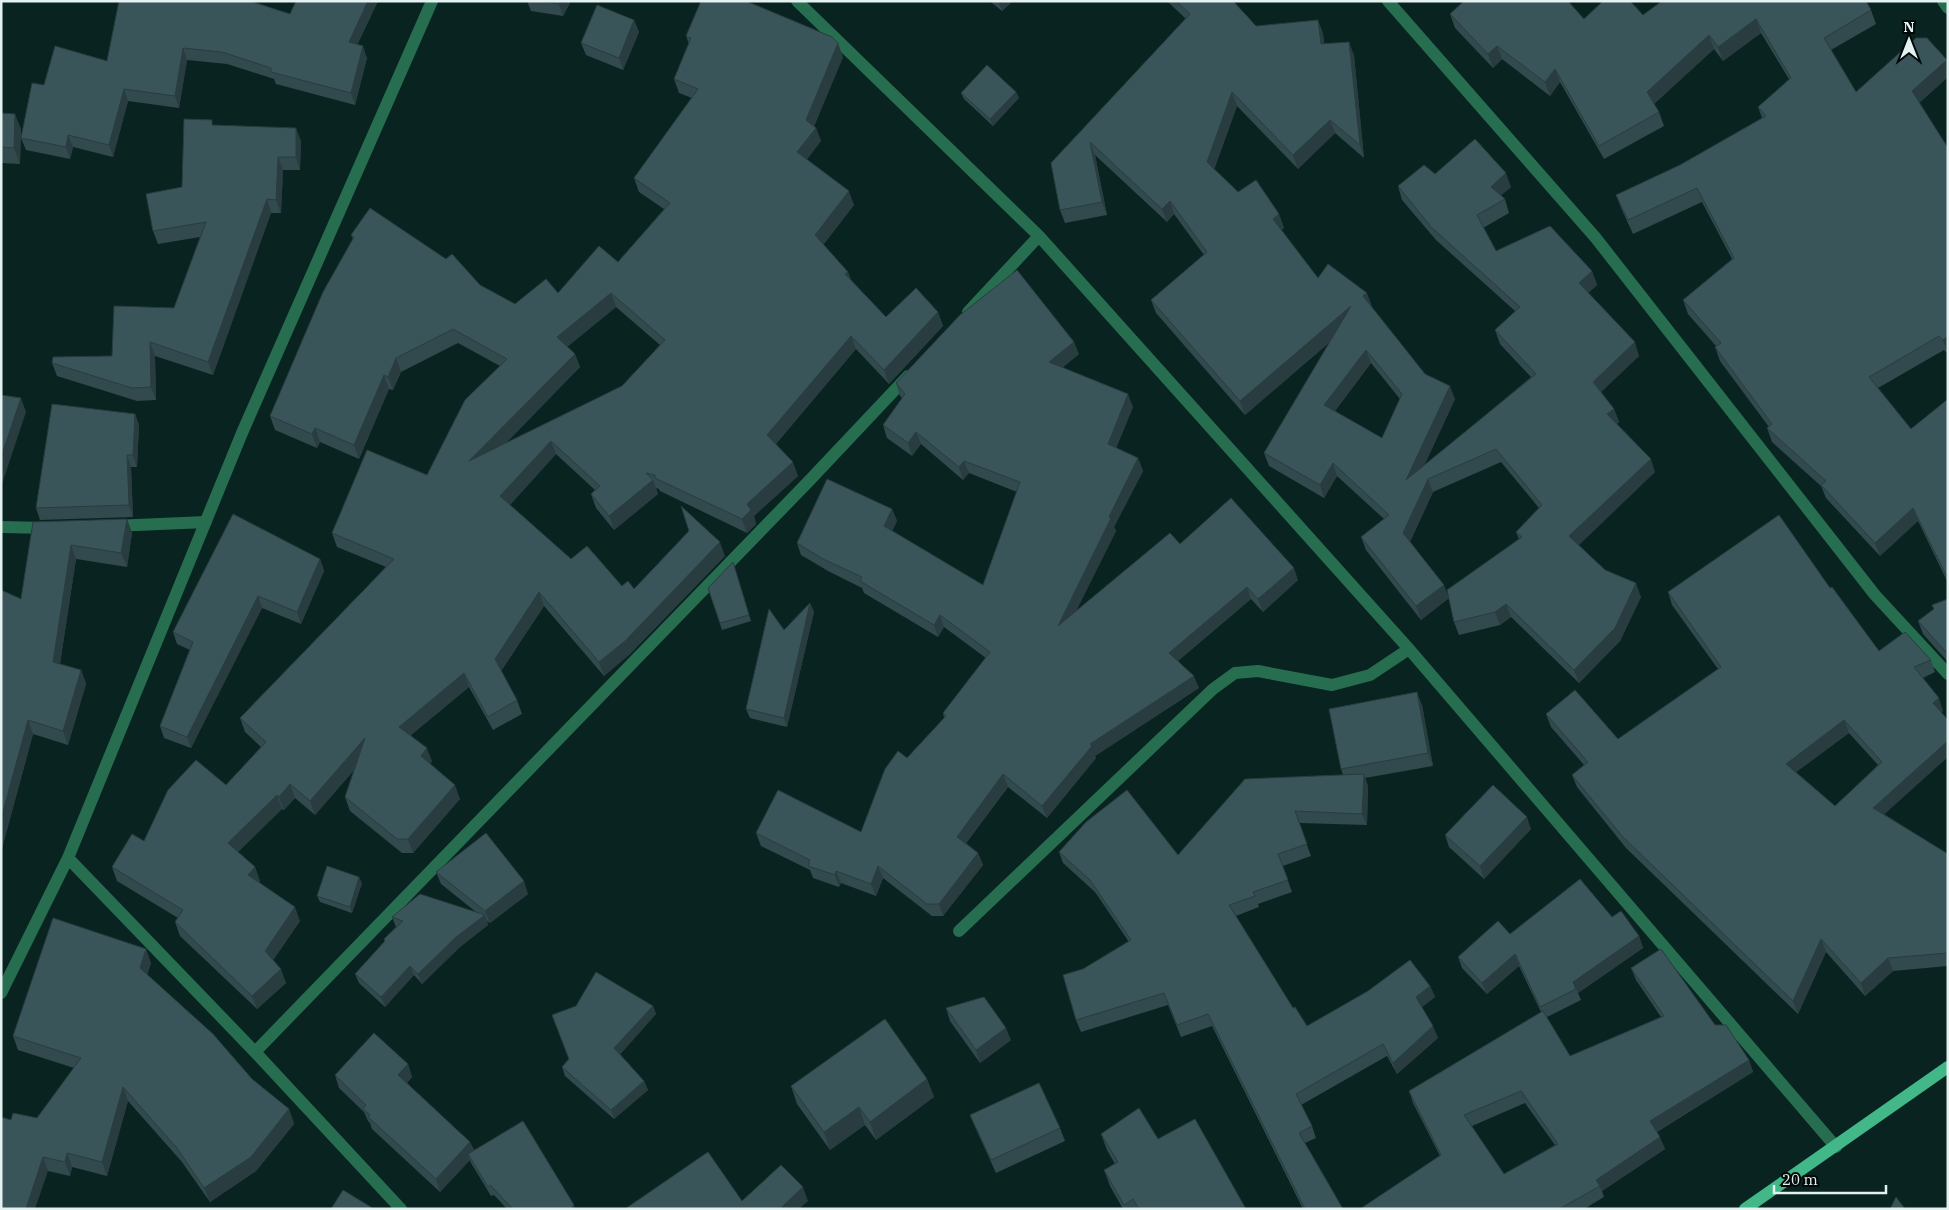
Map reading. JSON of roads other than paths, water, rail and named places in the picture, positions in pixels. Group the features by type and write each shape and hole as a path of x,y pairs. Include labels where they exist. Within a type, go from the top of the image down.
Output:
{"main road":[{"path":"1745,1209 1948,1067"}],"street":[{"path":"1,993 68,858 242,433 432,1"},
{"path":"797,1 1039,236 1409,649 1836,1146"},
{"path":"1388,1 1595,237 1875,595 1948,674"},
{"path":"1943,1 1948,8"},
{"path":"957,323 1039,236"},
{"path":"255,1052 815,475 916,366"},
{"path":"98,526 206,522"},
{"path":"1,527 58,528"},
{"path":"959,931 1213,689 1235,673 1258,671 1332,686 1370,675 1409,649"},
{"path":"68,858 255,1052 400,1209"}]}
